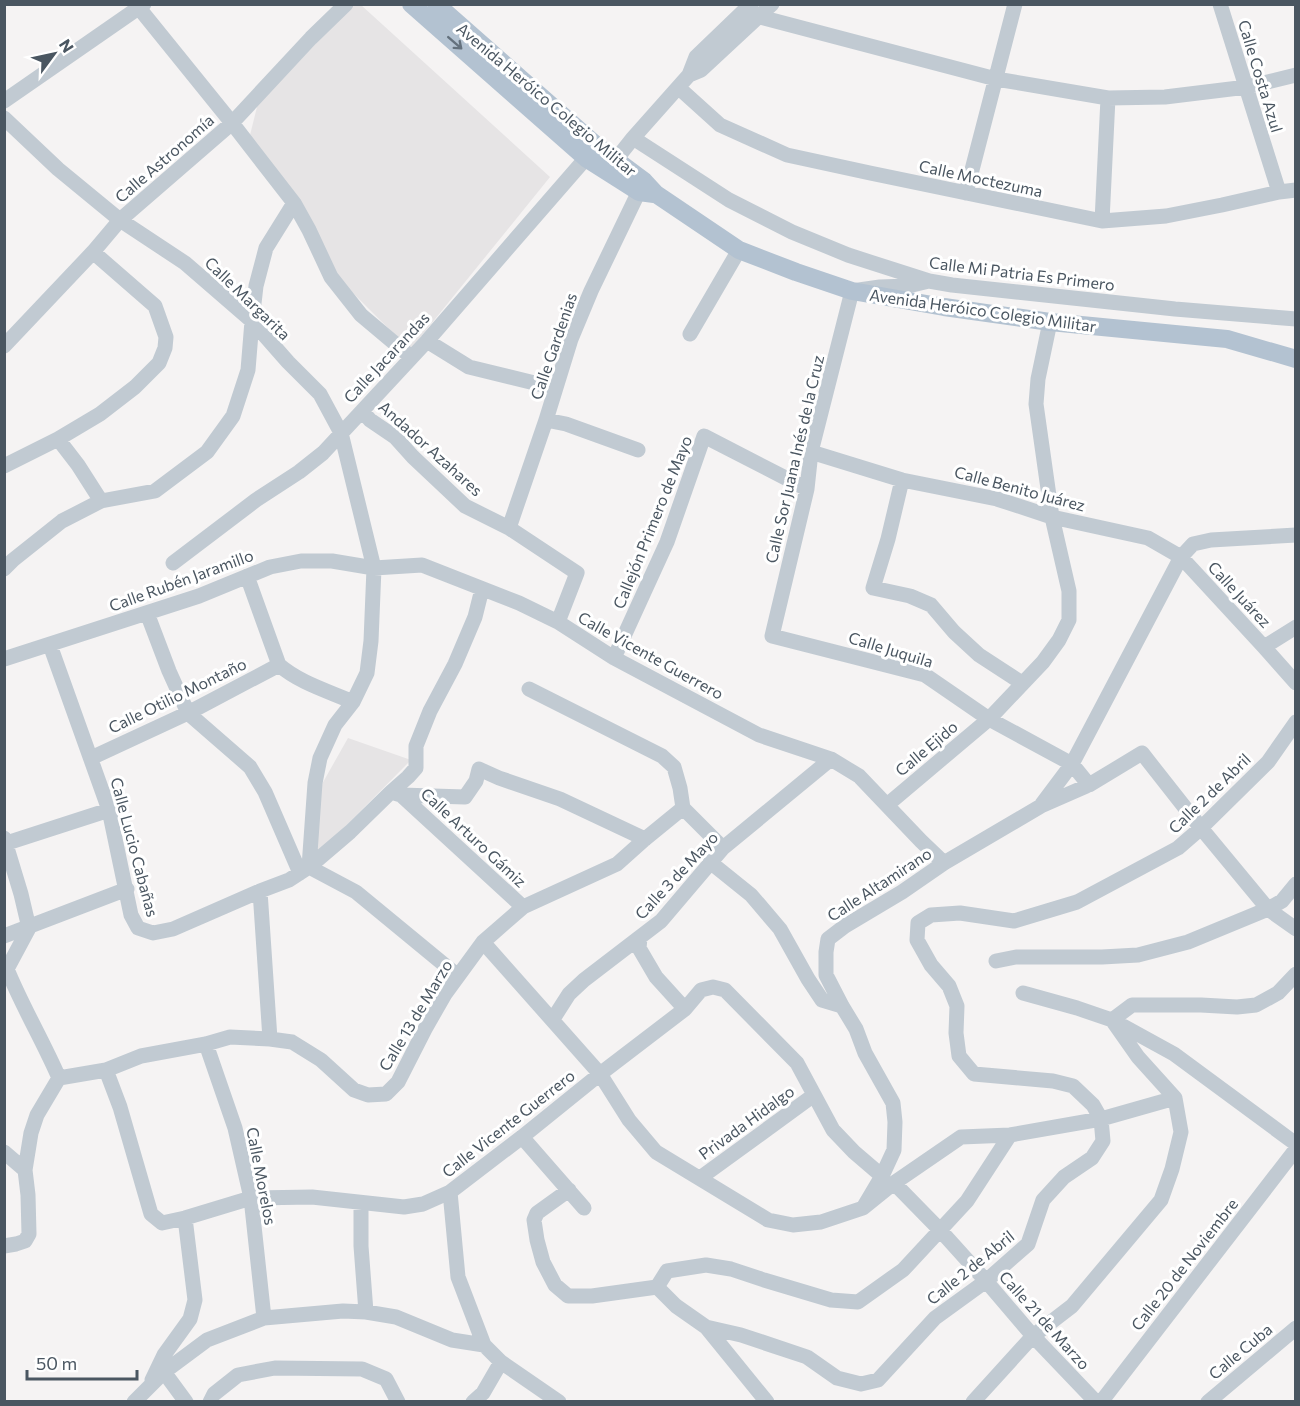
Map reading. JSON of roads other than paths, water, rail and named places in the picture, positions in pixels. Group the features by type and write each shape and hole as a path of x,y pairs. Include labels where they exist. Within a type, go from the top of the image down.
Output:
{"main road":[{"name":"Avenida Heróico Colegio Militar","path":"411,4 592,152 739,250 852,291 1050,322 1227,339 1296,359"},
{"name":"Avenida Heróico Colegio Militar","path":"436,4 592,152"}],"street":[{"name":"Calle Astronomía","path":"6,342 93,252 120,220 232,123 346,4"},
{"path":"611,166 633,138 679,88 689,75 696,57 755,11 772,4"},
{"path":"966,194 1015,4"},
{"name":"Calle Costa Azul","path":"1220,4 1279,192"},
{"path":"4,101 141,6 294,203 331,277 361,315 411,357"},
{"path":"755,11 996,79 1108,98 1165,97 1247,87 1296,75"},
{"name":"Calle Moctezuma","path":"679,88 720,125 788,155 1102,221 1166,216 1296,190"},
{"path":"1102,221 1108,98"},
{"name":"Calle Margarita","path":"4,118 58,169 120,220 185,263 252,321 320,394 341,433 374,568"},
{"name":"Calle Mi Patria Es Primero","path":"633,138 729,200 792,232 848,255 929,281 1175,309 1296,319"},
{"name":"Calle Jacarandas","path":"173,563 323,453 427,341 592,152"},
{"name":"Calle Gardenias","path":"509,528 571,339 591,291 646,189"},
{"path":"4,569 62,521 101,501 155,491 207,452 233,416 248,370 256,286 266,248 294,203"},
{"path":"690,334 739,250"},
{"path":"4,466 58,439 100,414 135,387 159,363 165,348 166,337 155,306 93,252"},
{"path":"852,291 908,286 929,281"},
{"name":"Calle Sor Juana Inés de la Cruz","path":"772,636 807,489 811,452 852,291"},
{"name":"Calle Ejido","path":"887,805 989,719 1048,654 1059,640 1069,620 1069,591 1052,517 1036,404 1037,387 1050,322"},
{"path":"427,341 469,367 555,388"},
{"name":"Andador Azahares","path":"362,411 370,420 395,437 465,506 509,528 577,573 558,622"},
{"path":"546,420 566,424 638,450"},
{"name":"Callejón Primero de Mayo","path":"614,658 667,543 704,436 807,489"},
{"path":"58,439 101,501"},
{"name":"Calle Benito Juárez","path":"811,452 902,480 997,499 1052,517 1148,538 1181,557"},
{"path":"902,480 873,588 910,596 931,605 954,632 979,655 1022,683"},
{"path":"1041,806 1072,764 1181,557 1192,544 1211,540 1296,535"},
{"name":"Calle Juárez","path":"1181,557 1296,683"},
{"name":"Calle Rubén Jaramillo","path":"4,659 199,596 270,567 301,561 332,561 374,568"},
{"name":"Calle Vicente Guerrero","path":"374,568 422,565 519,603 558,622 614,658 759,735 831,759 859,776 944,863"},
{"path":"305,870 320,758 335,724 353,702 367,673 372,630 374,568"},
{"path":"247,576 279,665 287,672 315,686 353,702"},
{"name":"Calle Lucio Cabañas","path":"50,645 109,810 131,915 138,928 153,933 173,929 289,880 305,870 396,793 416,768 416,746 430,711 455,664 475,617 482,589"},
{"path":"147,613 188,713 250,768 265,792 305,870 356,892 458,976"},
{"path":"1264,647 1296,627"},
{"name":"Calle Juquila","path":"772,636 926,675 989,719 1072,764"},
{"name":"Calle Otilio Montaño","path":"91,758 188,713 279,665"},
{"path":"529,689 662,756 674,767 683,808 723,848"},
{"name":"Calle 2 de Abril","path":"706,1328 741,1335 807,1357 837,1378 861,1384 878,1380 934,1318 986,1281 1028,1244 1043,1200 1064,1177 1092,1158 1103,1141 1101,1119 1093,1105 1073,1086 1053,1081 974,1074 959,1056 956,1033 957,1006 949,986 931,965 917,940 918,923 931,915 960,913 1014,921 1077,902 1178,848 1268,762 1296,722"},
{"name":"Calle Altamirano","path":"888,1179 894,1150 895,1122 892,1103 865,1053 856,1029 826,975 828,939 944,863 1041,806 1089,785 1142,753 1201,828"},
{"name":"Calle 3 de Mayo","path":"553,1019 569,994 584,980 661,921 723,848 831,759"},
{"path":"1072,764 1089,785"},
{"path":"396,793 465,796 476,781 479,769 560,799 645,839"},
{"name":"Calle Arturo Gámiz","path":"396,793 523,907"},
{"name":"Calle 13 de Marzo","path":"59,1078 106,1070 141,1056 206,1044 230,1037 292,1042 321,1060 354,1090 368,1095 386,1094 398,1082 445,994 483,942 523,907 617,864 683,808"},
{"path":"4,1246 25,1241 29,1234 25,1170 31,1133 37,1115 59,1078 7,969 29,927 6,840 109,810"},
{"path":"1201,828 1268,909 1296,929"},
{"path":"710,862 751,895 780,929 822,1000 842,1006"},
{"path":"996,961 1016,957 1138,955 1188,942 1268,909 1282,901 1296,884"},
{"path":"4,936 127,889"},
{"path":"260,891 270,1039"},
{"path":"640,938 639,948 656,977 685,1009"},
{"path":"483,942 600,1074 629,1120 656,1152 768,1220 793,1225 821,1222 863,1208 888,1179 961,1137 1010,1135 1101,1119 1175,1098"},
{"path":"1112,1020 1132,1005 1256,1005 1278,993 1296,974"},
{"name":"Calle Vicente Guerrero","path":"106,1070 120,1107 151,1214 162,1223 251,1198 312,1197 404,1207 423,1204 450,1192 685,1009 701,990 713,987 725,990"},
{"name":"Calle 21 de Marzo","path":"725,990 797,1064 833,1130 940,1230 1033,1336 1096,1401"},
{"path":"1023,993 1112,1020 1174,1054 1296,1146"},
{"path":"973,1401 1033,1336 1072,1306 1161,1200 1181,1132 1175,1098 1138,1057 1112,1020"},
{"name":"Calle Morelos","path":"206,1044 235,1128 251,1198 264,1318"},
{"name":"Privada Hidalgo","path":"700,1178 814,1095"},
{"path":"657,1287 667,1271 706,1264 731,1269 831,1300 858,1302 903,1270 967,1201 1010,1135"},
{"path":"522,1137 584,1208"},
{"name":"Calle 20 de Noviembre","path":"1101,1401 1296,1146"},
{"path":"4,1152 25,1170"},
{"path":"569,1190 537,1213 534,1220 543,1262 555,1285 568,1296 592,1296 657,1287"},
{"path":"450,1192 458,1277 484,1345 501,1362 559,1401"},
{"path":"361,1203 361,1246 366,1312"},
{"path":"149,1387 164,1355 190,1318 195,1300 185,1218"},
{"path":"657,1287 676,1306 706,1328 767,1401"},
{"path":"134,1401 164,1372 207,1340 264,1318 343,1311 366,1312 396,1317 452,1340 484,1345"},
{"name":"Calle Cuba","path":"1208,1401 1294,1331"},
{"path":"473,1401 483,1394 501,1362"},
{"path":"210,1401 214,1394 238,1375 275,1368 362,1369 386,1379 398,1401"},
{"path":"164,1372 186,1401"}]}
